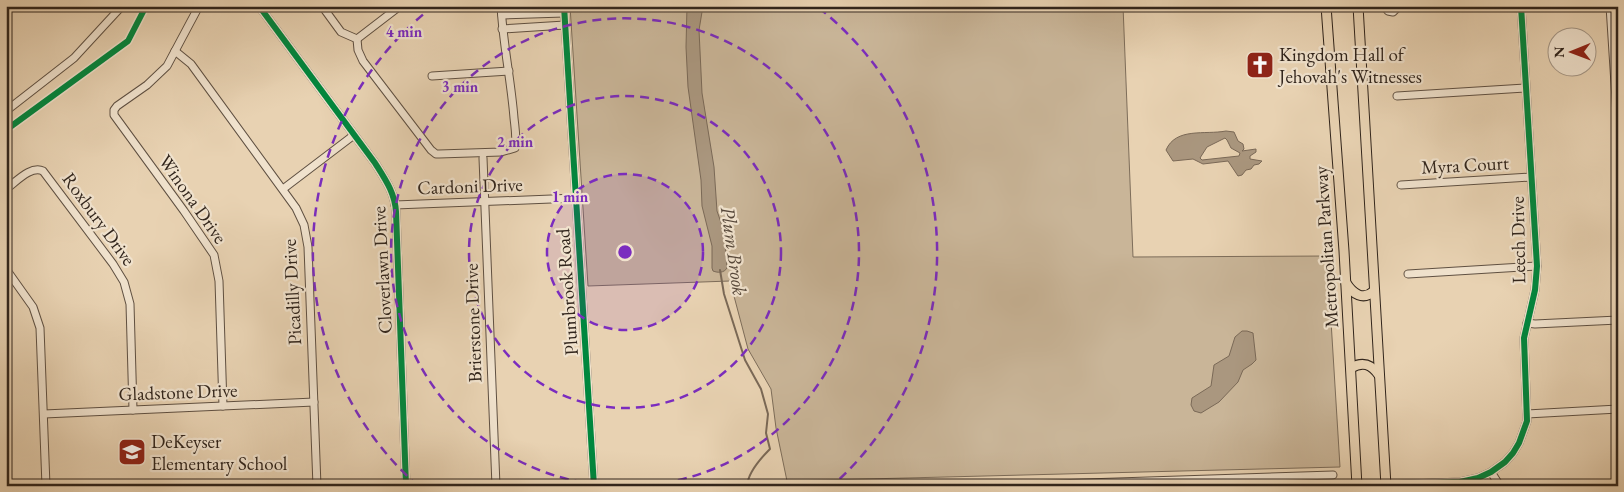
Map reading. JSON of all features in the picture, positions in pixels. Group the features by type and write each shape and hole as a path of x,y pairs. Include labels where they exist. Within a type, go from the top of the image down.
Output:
{"main road":[{"name":"Metropolitan Parkway","path":"1326,6 1346,283 1357,486"},
{"path":"1358,6 1386,485"},
{"path":"1346,283 1349,289 1357,295 1366,296 1374,291"},
{"path":"1350,368 1359,364 1366,364 1373,367 1379,375"}],"street":[{"path":"6,111 74,58 122,6"},
{"path":"175,51 199,6"},
{"name":"Cloverlawn Drive","path":"259,6 388,182 395,205 406,486"},
{"path":"322,6 341,32 357,39"},
{"path":"357,39 400,6"},
{"path":"357,39 358,50 363,61 436,154 501,152 515,148 516,138 513,98 502,29 501,6"},
{"path":"1384,6 1390,12 1395,11 1399,6"},
{"name":"Leech Drive","path":"1386,485 1460,482 1478,478 1505,462 1516,448 1524,432 1528,414 1523,346 1535,290 1537,266 1520,6"},
{"path":"1610,6 1618,131"},
{"path":"502,15 564,9"},
{"name":"Plumbrook Road","path":"564,9 594,486"},
{"path":"502,29 565,25"},
{"name":"Winona Drive","path":"175,51 159,74 117,106 114,110 114,115 214,255 219,282 222,406"},
{"name":"Picadilly Drive","path":"175,51 191,64 301,215 308,247 317,486"},
{"path":"432,76 509,71"},
{"path":"1397,96 1525,88"},
{"path":"282,188 354,135"},
{"name":"Brierstone Drive","path":"483,158 496,486"},
{"name":"Roxbury Drive","path":"6,190 31,171 40,169 47,175 113,264 124,282 130,304 133,410"},
{"name":"Myra Court","path":"1401,185 1532,177"},
{"name":"Cardoni Drive","path":"395,205 576,198"},
{"path":"1408,274 1537,266"},
{"path":"6,269 29,301 37,315 40,328 46,486"},
{"path":"1527,323 1618,320"},
{"name":"Gladstone Drive","path":"44,414 314,402"},
{"path":"1528,414 1618,409"},
{"path":"1491,472 1500,486"},
{"path":"994,486 1200,482 1334,475"}],"shaded area":[{"path":"570,6 1123,6 1133,257 1327,256 1340,467 787,481 776,428 771,389 748,349 730,281 588,286"},
{"path":"687,6 703,6 699,30 702,93 714,167 717,211 724,231 727,268 721,272 713,271 712,268 712,246 702,206 701,180 688,87 686,47"},
{"path":"1234,132 1238,141 1243,144 1244,149 1242,151 1256,149 1256,152 1250,156 1250,159 1262,161 1238,176 1228,161 1203,164 1193,159 1173,161 1166,150 1177,138 1184,135","holes":["1225,138 1231,148 1240,153 1239,156 1202,160 1200,158 1207,147"]},
{"path":"1242,331 1253,333 1256,360 1243,370 1238,382 1219,402 1201,413 1194,411 1191,405 1192,398 1211,386 1214,365 1229,356 1235,337"}],"waterway":[{"name":"Plum Brook","path":"720,270 724,294 745,360 761,389 768,414 766,433 770,449 752,471 747,486"}],"cycle path":[{"path":"6,130 128,41 146,6"},
{"path":"259,6 375,163 389,186 394,199 406,486"},
{"path":"564,6 594,486"},
{"path":"1386,485 1460,482 1478,478 1491,472 1505,462 1513,453 1527,421 1524,338 1535,290 1537,266 1521,6"}],"place":[{"name":"Kingdom Hall of Jehovah's Witnesses","path":"1260,65"},
{"name":"DeKeyser Elementary School","path":"132,452"}]}
